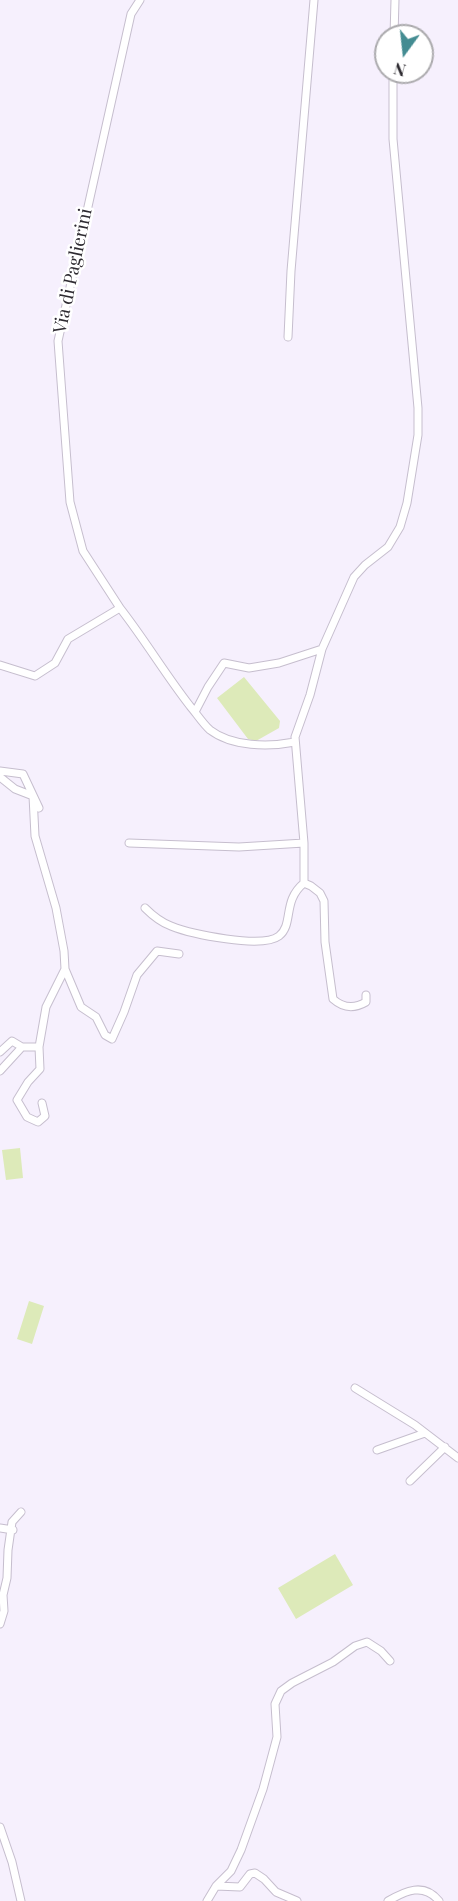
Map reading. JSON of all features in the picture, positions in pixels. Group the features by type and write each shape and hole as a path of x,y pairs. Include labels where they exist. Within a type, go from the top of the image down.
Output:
{"street":[{"name":"Via di Paglierini","path":"140,0 130,14 58,341 70,502 83,551 170,681 210,730 226,738 257,746 295,742"},
{"path":"288,338 291,271 314,0"},
{"path":"394,24 395,0"},
{"path":"145,908 155,918 170,926 202,936 270,941 286,928 292,897 304,883 304,843 295,737 318,670 322,649 354,577 388,547 400,527 408,503 418,435 418,408 393,140 393,84"},
{"path":"0,665 35,676 55,663 68,639 120,608"},
{"path":"195,712 224,663 249,668 279,663 322,649"},
{"path":"0,771 23,774 39,808"},
{"path":"0,777 15,789 33,796"},
{"path":"33,796 35,836 56,908 65,969 81,1007 96,1017 105,1035 112,1039 137,975 157,951 179,954"},
{"path":"129,843 239,847 304,843"},
{"path":"304,883 320,893 324,901 326,951 333,999 345,1007 354,1006 366,1002 366,995"},
{"path":"42,1103 45,1116 38,1122 27,1118 16,1100 40,1068 39,1047 46,1007 65,969"},
{"path":"0,1052 12,1041 22,1047 39,1047"},
{"path":"0,1071 22,1047"},
{"path":"355,1388 425,1433 458,1458"},
{"path":"377,1450 425,1433"},
{"path":"410,1481 445,1447"},
{"path":"0,1624 4,1611 3,1595 7,1578 8,1550 13,1530 12,1522 21,1512"},
{"path":"0,1528 13,1530"},
{"path":"207,1901 216,1886 231,1871 242,1850 263,1789 277,1737 275,1704 281,1691 333,1662 355,1646 367,1642 390,1661"},
{"path":"0,1827 12,1862 21,1901"},
{"path":"216,1886 240,1887 250,1874 255,1873 276,1892 297,1901"},
{"path":"388,1901 402,1893 417,1889 429,1892 439,1901"}],"green space":[{"path":"244,677 280,721 279,728 256,741 248,739 217,698"},
{"path":"20,1148 23,1178 6,1180 2,1150"},
{"path":"29,1301 44,1306 32,1344 17,1339"},
{"path":"335,1554 353,1585 296,1619 278,1588"}]}
